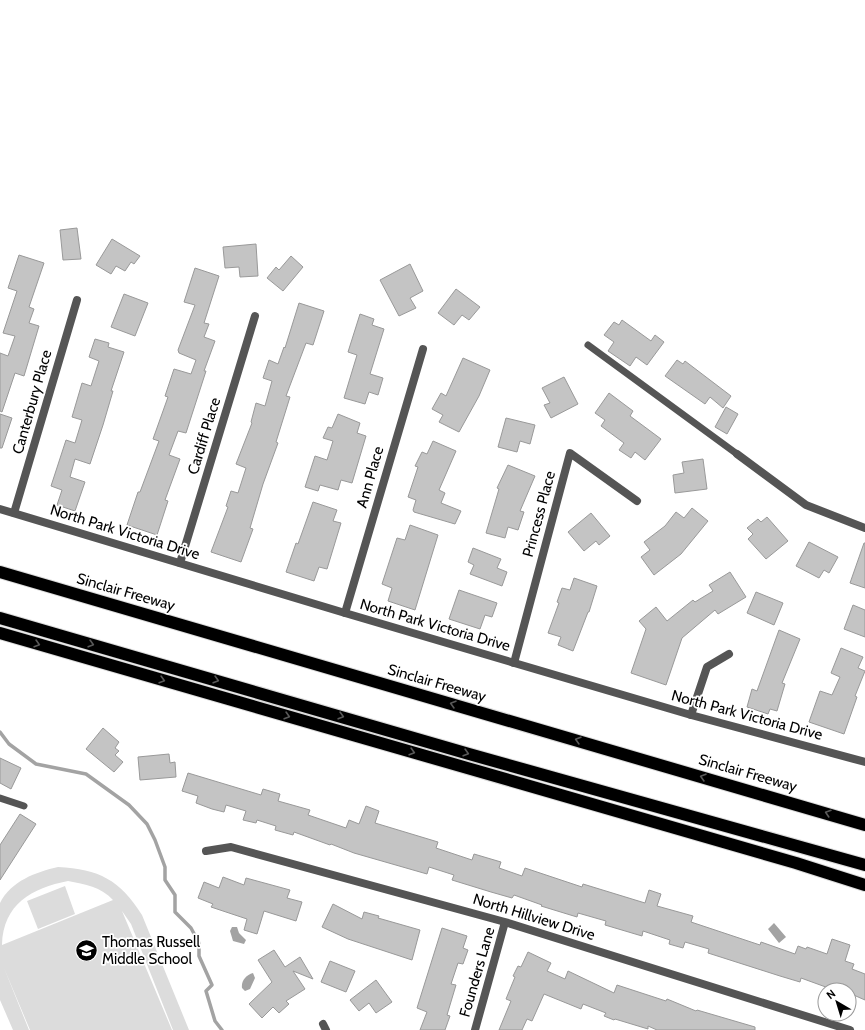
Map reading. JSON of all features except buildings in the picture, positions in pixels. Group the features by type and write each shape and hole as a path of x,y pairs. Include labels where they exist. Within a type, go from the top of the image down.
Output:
{"highway":[{"name":"Sinclair Freeway","path":"0,572 865,825"},
{"path":"0,618 506,764 865,865"},
{"path":"0,633 796,863 865,885"}],"street":[{"name":"Canterbury Place","path":"14,513 77,300"},
{"name":"Cardiff Place","path":"180,563 255,316"},
{"name":"Ann Place","path":"345,613 423,350"},
{"name":"Princess Place","path":"514,663 570,453 637,501"},
{"path":"737,454 806,504 865,528"},
{"name":"North Park Victoria Drive","path":"0,509 691,715 865,762"},
{"path":"691,715 707,667 729,654"},
{"name":"North Hillview Drive","path":"206,851 231,847 505,922 850,1030"},
{"name":"Founders Lane","path":"475,1030 505,922"}],"lane":[{"path":"588,345 737,454"},
{"path":"0,798 24,806"}],"shaded area":[{"path":"58,867 72,868 97,874 117,885 134,903 142,915 189,1030 173,1030 131,924 122,911 172,1030 30,1030 4,968 29,1030 13,1030 0,1000 0,903 5,895 17,883","holes":["68,881 98,889 113,900 2,945 8,919 22,900 43,888"]},
{"path":"65,886 75,914 38,929 27,901"},
{"path":"774,923 786,937 779,943 768,929"},
{"path":"232,927 237,927 239,933 246,940 244,944 233,941 230,931"},
{"path":"253,973 255,978 250,989 245,991 242,988 243,981 246,977"}],"waterway":[{"path":"0,732 9,744 36,764 86,774 129,805 147,824 155,840 165,867 165,880 175,895 175,912 191,928 199,943 199,956 212,985 206,991 215,1021 222,1030"}],"place":[{"name":"Thomas Russell Middle School","path":"86,951"}]}
